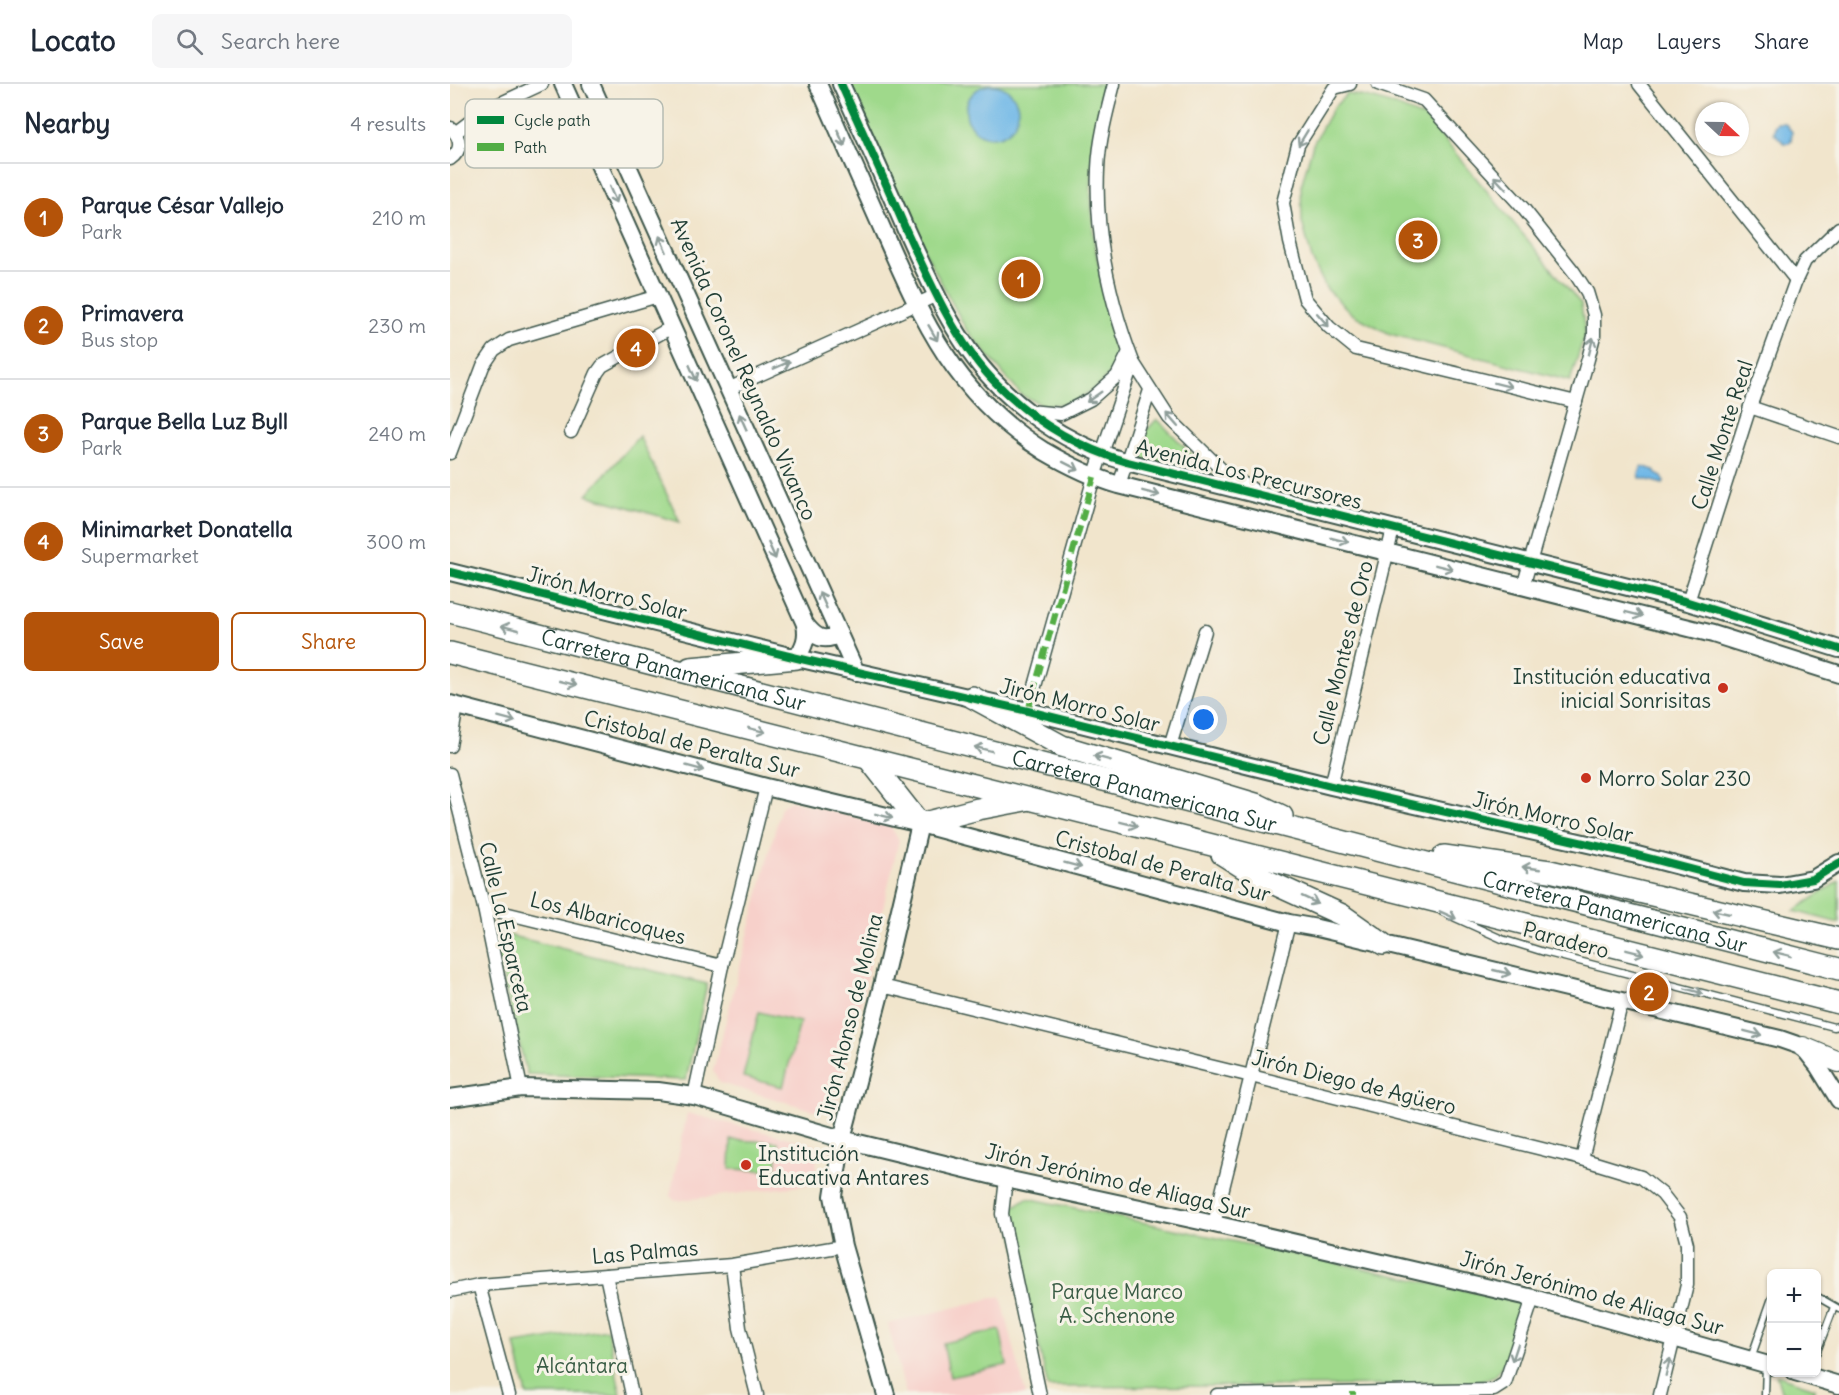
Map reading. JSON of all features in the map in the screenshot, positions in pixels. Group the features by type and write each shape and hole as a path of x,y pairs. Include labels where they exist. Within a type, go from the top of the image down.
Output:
{"highway":[{"name":"Carretera Panamericana Sur","path":"450,612 1839,969"},
{"name":"Carretera Panamericana Sur","path":"450,653 1839,1003"},
{"path":"672,669 797,658"},
{"path":"972,698 1062,746 1269,808 1314,834"},
{"path":"868,758 920,824 1030,799"},
{"path":"1204,842 1257,876 1342,915 1383,944"},
{"path":"1342,842 1550,871 1839,939"}],"main road":[{"path":"1803,1047 1839,1062"}],"street":[{"path":"510,99 542,84"},
{"path":"563,84 570,99"},
{"name":"Avenida Coronel Reynaldo Vivanco","path":"591,84 598,99"},
{"name":"Avenida Los Precursores","path":"818,84 916,304 946,357 966,385 984,404 1011,428 1062,461 1094,477 1119,485 1713,634 1839,674"},
{"name":"Avenida Los Precursores","path":"841,84 937,295 968,348 992,379 1026,410 1075,442 1101,454 1127,462 1688,602 1839,649"},
{"path":"1114,84 1098,168 1098,209 1101,244 1112,294 1131,357 1169,418 1224,472 1265,496"},
{"path":"1350,84 1333,86 1298,145 1283,203 1305,299 1329,327 1356,349 1576,402"},
{"path":"1378,84 1424,100 1523,208 1574,272 1587,292 1594,315 1594,336 1522,587"},
{"path":"1639,84 1796,280"},
{"path":"450,159 459,148 459,137 453,130"},
{"path":"601,168 805,624 807,634 805,645 797,658"},
{"name":"Avenida Coronel Reynaldo Vivanco","path":"629,168 856,672"},
{"name":"Calle Monte Real","path":"1688,602 1750,407 1796,280 1805,261 1839,228"},
{"path":"728,389 937,295"},
{"path":"450,453 483,366 494,350 509,340 658,296"},
{"path":"571,432 602,366 672,327"},
{"path":"1026,410 1061,414 1083,404 1106,388 1118,376 1131,357"},
{"path":"1028,711 1094,477 1131,357"},
{"path":"1119,485 1150,390"},
{"path":"1750,407 1839,437"},
{"name":"Calle Montes de Oro","path":"1331,786 1393,529"},
{"name":"Jirón Morro Solar","path":"450,572 1331,786 1637,855 1744,884 1780,885 1813,879 1839,863"},
{"path":"805,624 815,636 824,639 831,639 839,634"},
{"path":"1170,746 1205,632"},
{"path":"450,746 454,705"},
{"name":"Cristobal de Peralta Sur","path":"454,705 766,787 920,824 1289,923 1622,1000 1780,1039 1803,1047"},
{"name":"Calle La Esparceta","path":"450,774 484,908 521,1088"},
{"path":"694,1096 766,787"},
{"name":"Jirón Alonso de Molina","path":"886,1395 843,1246 833,1196 842,1139 882,986 920,824"},
{"name":"Los Albaricoques","path":"484,908 723,966"},
{"path":"1214,1224 1289,923"},
{"name":"Jirón Diego de Agüero","path":"882,986 1582,1159 1641,1177 1662,1194 1680,1217 1687,1244 1687,1286 1676,1338 1660,1395"},
{"path":"1582,1159 1622,1000"},
{"path":"1803,1047 1839,1100"},
{"name":"Jirón Jerónimo de Aliaga Sur","path":"450,1098 521,1088 658,1091 694,1096 842,1139 1006,1179 1214,1224 1533,1298 1763,1363"},
{"path":"1006,1179 1002,1214 1040,1395"},
{"name":"Las Palmas","path":"450,1290 479,1285 732,1265 843,1246"},
{"path":"732,1265 740,1328 757,1395"},
{"path":"606,1275 632,1395"},
{"path":"479,1285 509,1395"},
{"path":"1217,1395 1494,1390 1505,1383 1533,1298"},
{"path":"1814,1377 1839,1385"}],"lane":[{"name":"Paradero","path":"1395,892 1502,939 1544,952 1834,1027 1839,1026"},
{"path":"1821,1298 1836,1308 1821,1342"},
{"path":"1765,1395 1763,1363 1769,1323"}],"shaded area":[{"path":"791,801 890,826 899,840 838,1100 819,1112 720,1083 713,1071 781,807"},
{"name":"Institución Educativa Antares","path":"687,1113 817,1145 816,1184 675,1201 670,1196"},
{"path":"1001,1296 1026,1395 906,1395 888,1324"}],"green space":[{"path":"847,84 1107,84 1093,150 1091,193 1094,242 1109,316 1120,354 1114,369 1098,386 1072,403 1043,405 1021,395 966,329 897,199"},
{"path":"1347,94 1388,103 1427,119 1581,304 1585,334 1570,381 1390,334 1352,314 1326,288 1312,259 1302,222 1301,186 1313,144 1333,108"},
{"path":"1157,419 1220,483 1136,457 1144,433"},
{"path":"639,436 680,522 587,495"},
{"path":"1839,881 1839,923 1794,911"},
{"path":"491,931 707,984 686,1080 527,1074"},
{"path":"759,1012 800,1022 783,1087 743,1077"},
{"path":"731,1140 778,1142 776,1171 730,1169"},
{"name":"Parque Marco A. Schenone","path":"1027,1198 1522,1302 1509,1357 1494,1376 1468,1385 1048,1387 1011,1223 1012,1208"},
{"name":"Alcántara","path":"607,1329 621,1395 527,1395 515,1344"},
{"path":"1000,1330 1007,1365 950,1377 943,1343"},
{"path":"1777,1377 1815,1388 1812,1395 1782,1393"}],"water":[{"path":"992,85 1002,87 1010,93 1016,101 1018,111 1016,121 1010,129 1002,135 992,137 982,135 974,129 968,121 966,111 968,101 974,93 982,87"},
{"path":"1777,123 1785,123 1792,132 1791,141 1788,143 1784,143 1774,133"},
{"path":"1642,466 1654,470 1662,477 1663,484 1640,478"}],"marked path":[{"path":"1028,711 1094,477"}],"cycle path":[{"path":"841,84 924,269 954,327 978,363 992,379 1006,393 1054,430 1108,456 1127,462 1688,602 1839,649"},
{"path":"450,572 797,658 1028,711 1331,786 1637,855 1744,883 1780,885 1813,879 1839,863"}],"place":[{"name":"Parque Bella Luz Byll","path":"1418,240"},
{"name":"Parque César Vallejo","path":"1021,279"},
{"name":"Minimarket Donatella","path":"636,348"},
{"name":"Institución educativa inicial Sonrisitas","path":"1723,688"},
{"name":"Morro Solar 230","path":"1586,778"},
{"name":"Primavera","path":"1649,992"},
{"name":"Institución Educativa Antares","path":"746,1165"}]}
